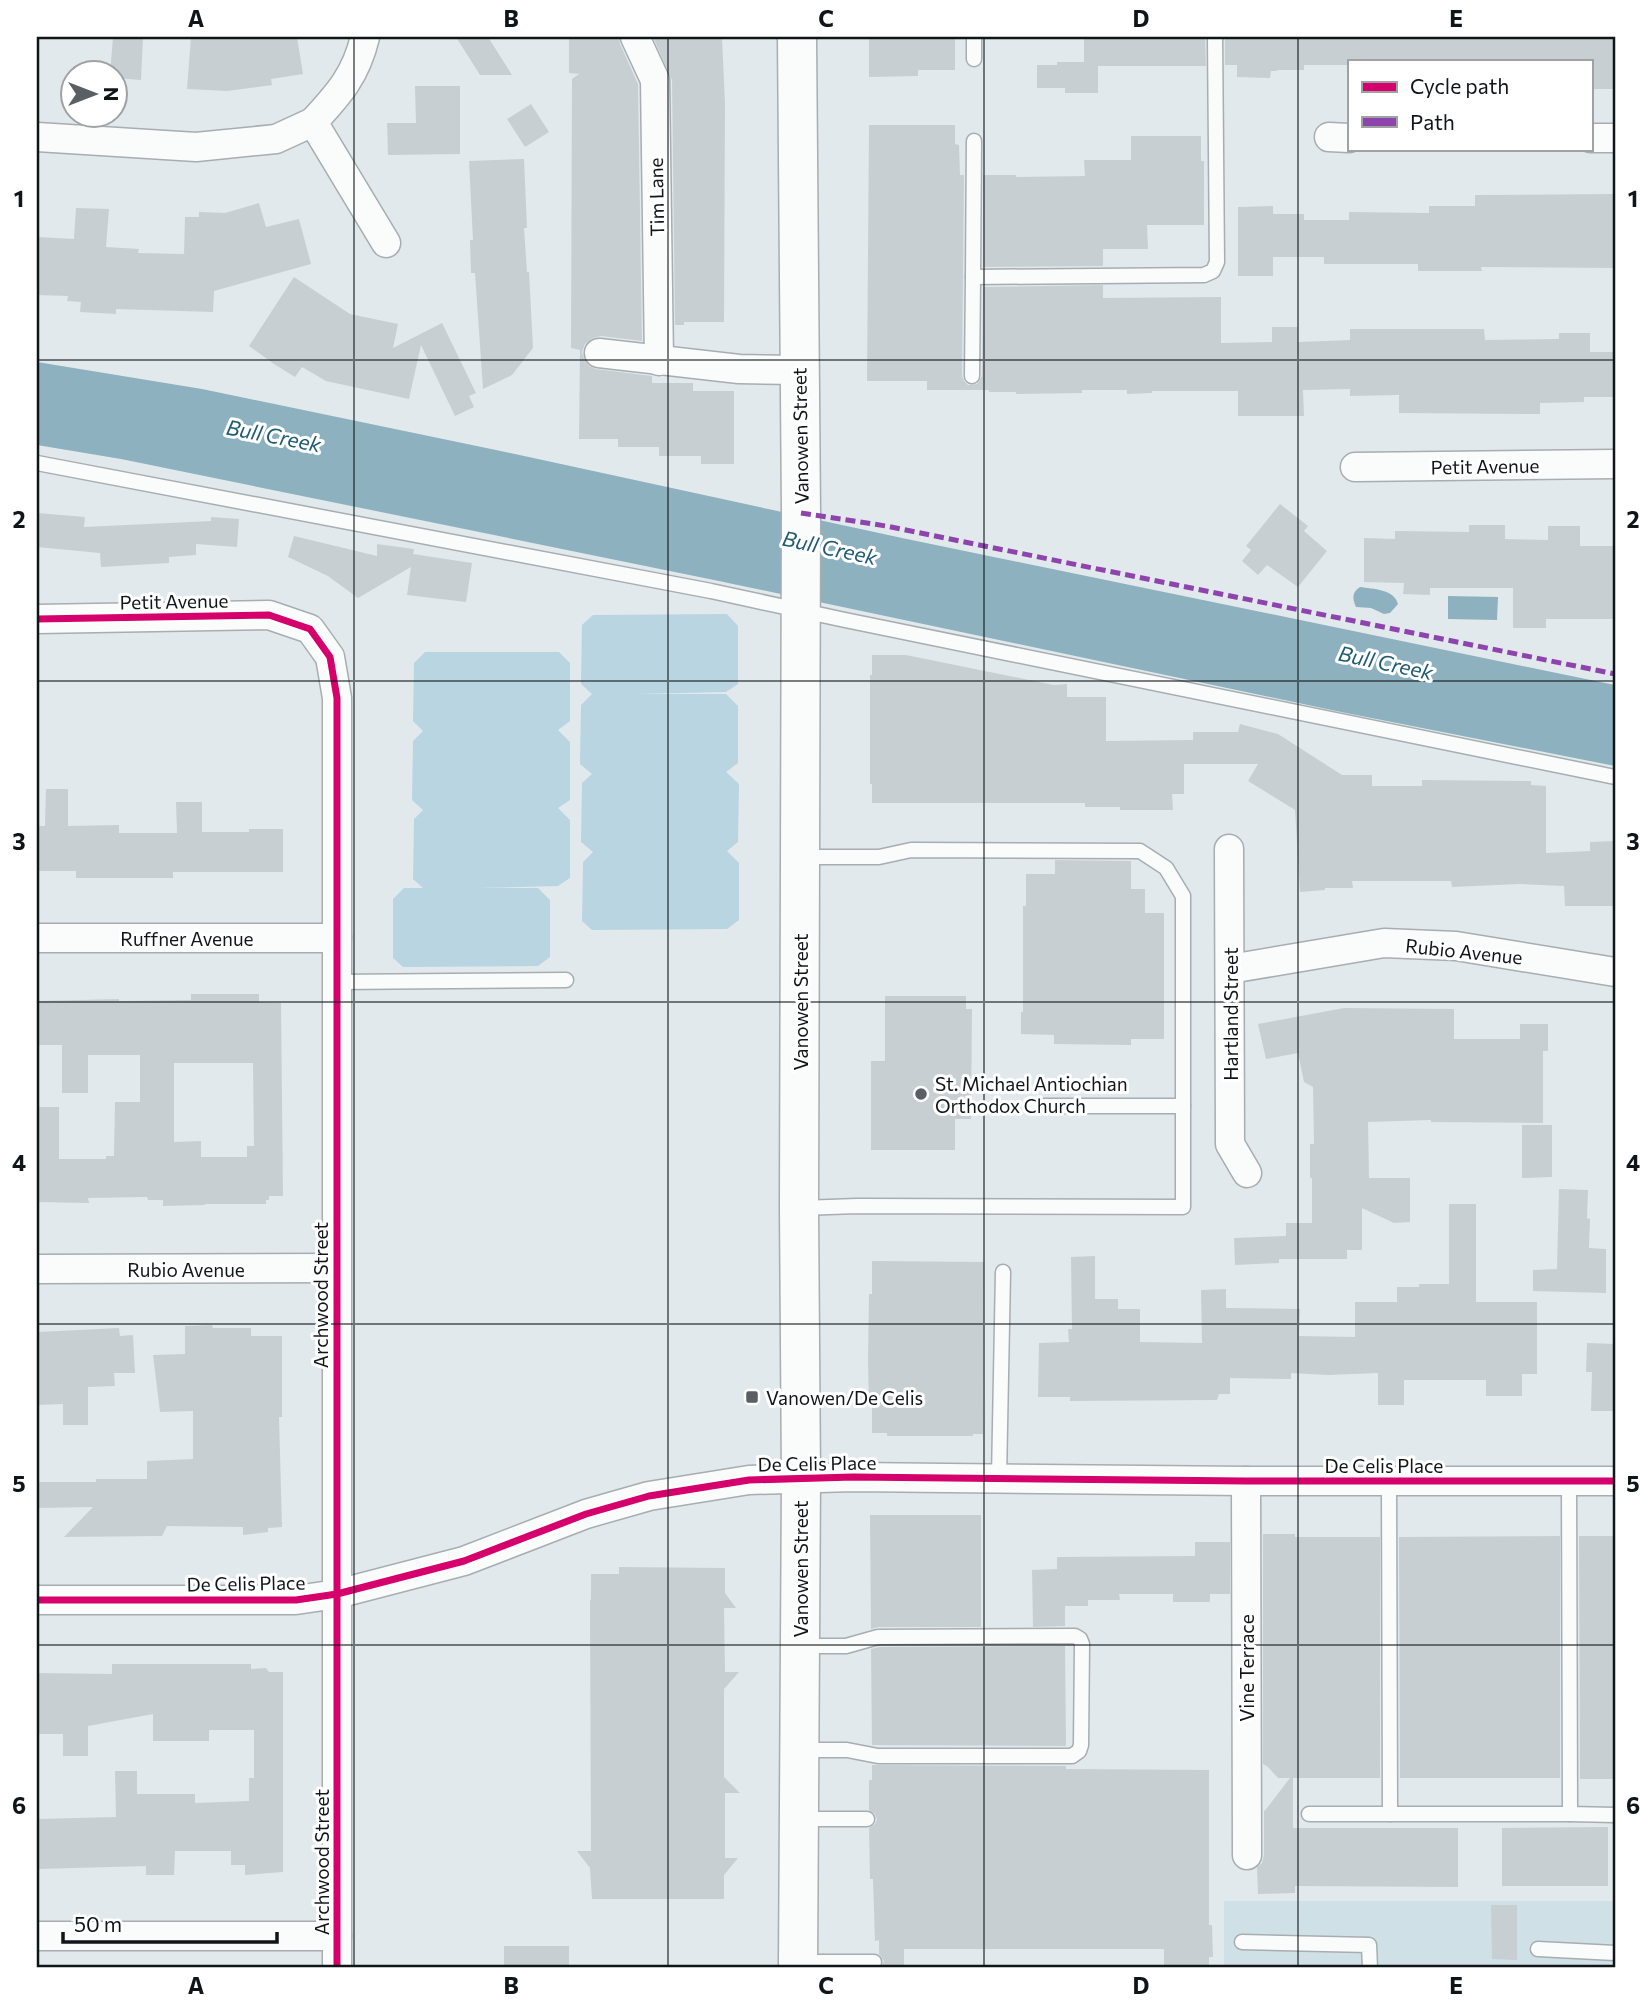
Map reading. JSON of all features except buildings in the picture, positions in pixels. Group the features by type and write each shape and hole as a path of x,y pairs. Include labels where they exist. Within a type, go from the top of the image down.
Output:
{"main road":[{"name":"Vanowen Street","path":"797,37 801,513 798,1965"}],"street":[{"path":"37,136 196,146 276,139 313,122 342,91 361,55 365,37"},
{"name":"Tim Lane","path":"635,37 655,80 659,361"},
{"path":"313,122 387,243"},
{"path":"1592,138 1615,138"},
{"path":"599,353 739,369 799,370"},
{"name":"Petit Avenue","path":"1355,467 1615,464"},
{"name":"Petit Avenue","path":"37,619 269,615 310,629"},
{"name":"Archwood Street","path":"310,629 330,657 337,698 337,1968"},
{"name":"Hartland Street","path":"1229,849 1230,1144 1247,1173"},
{"name":"Ruffner Avenue","path":"37,938 337,939"},
{"name":"Rubio Avenue","path":"1230,969 1384,943 1456,946 1615,972"},
{"name":"Rubio Avenue","path":"37,1269 336,1268"},
{"name":"De Celis Place","path":"37,1600 296,1600 337,1594 464,1561 586,1514 649,1496 749,1480 999,1478 1615,1481"},
{"name":"Vine Terrace","path":"1246,1481 1247,1855"},
{"path":"37,1936 337,1936"}],"lane":[{"path":"974,37 974,59"},
{"path":"974,277 1204,275 1213,271 1217,262 1215,37"},
{"path":"972,376 974,141"},
{"path":"37,463 711,591 1615,777"},
{"path":"799,1208 1183,1207 1183,896 1166,868 1140,851 911,850 879,857 800,857"},
{"path":"337,982 566,980"},
{"path":"1036,1106 1183,1105"},
{"path":"999,1478 1003,1272"},
{"path":"1389,1481 1390,1814"},
{"path":"1569,1481 1570,1814"},
{"path":"799,1646 846,1646 878,1637 1075,1636 1082,1644 1081,1745 1079,1751 1072,1756 878,1756 847,1750 799,1750"},
{"path":"1309,1814 1615,1815"},
{"path":"799,1819 867,1819"},
{"path":"1242,1942 1369,1945 1370,1968"},
{"path":"1538,1949 1615,1953"},
{"path":"798,1965 874,1962"}],"shaded area":[{"path":"727,614 738,626 738,684 726,692 635,694 726,694 738,706 738,763 726,772 739,784 738,842 727,851 739,863 739,920 727,929 592,930 582,921 583,862 593,852 581,842 582,783 592,774 580,764 581,705 592,694 581,684 582,625 593,615"},
{"path":"425,652 559,652 570,663 570,721 558,730 570,742 570,800 558,808 570,820 570,878 558,886 477,888 538,888 550,900 550,957 538,966 403,967 393,958 393,899 404,888 423,888 413,879 414,819 423,810 412,800 413,741 423,731 413,721 414,663"},
{"path":"1224,1901 1615,1901 1615,1968 1224,1968"}],"water":[{"name":"Bull Creek","path":"37,362 202,389 902,538 1615,685 1615,766 1341,712 121,459 37,445"},
{"path":"1360,587 1388,593 1398,604 1390,613 1384,614 1371,608 1356,607 1353,596"},
{"path":"1448,596 1498,597 1497,620 1448,619"}],"marked path":[{"path":"801,513 886,526 1615,674"}],"cycle path":[{"path":"37,619 269,615 310,629 330,657 337,698 337,1968"},
{"path":"37,1600 296,1600 337,1594 464,1561 586,1514 649,1496 749,1480 853,1477 1615,1481"}],"place":[{"name":"St. Michael Antiochian Orthodox Church","path":"921,1094"},
{"name":"Vanowen/De Celis","path":"752,1397"}]}
